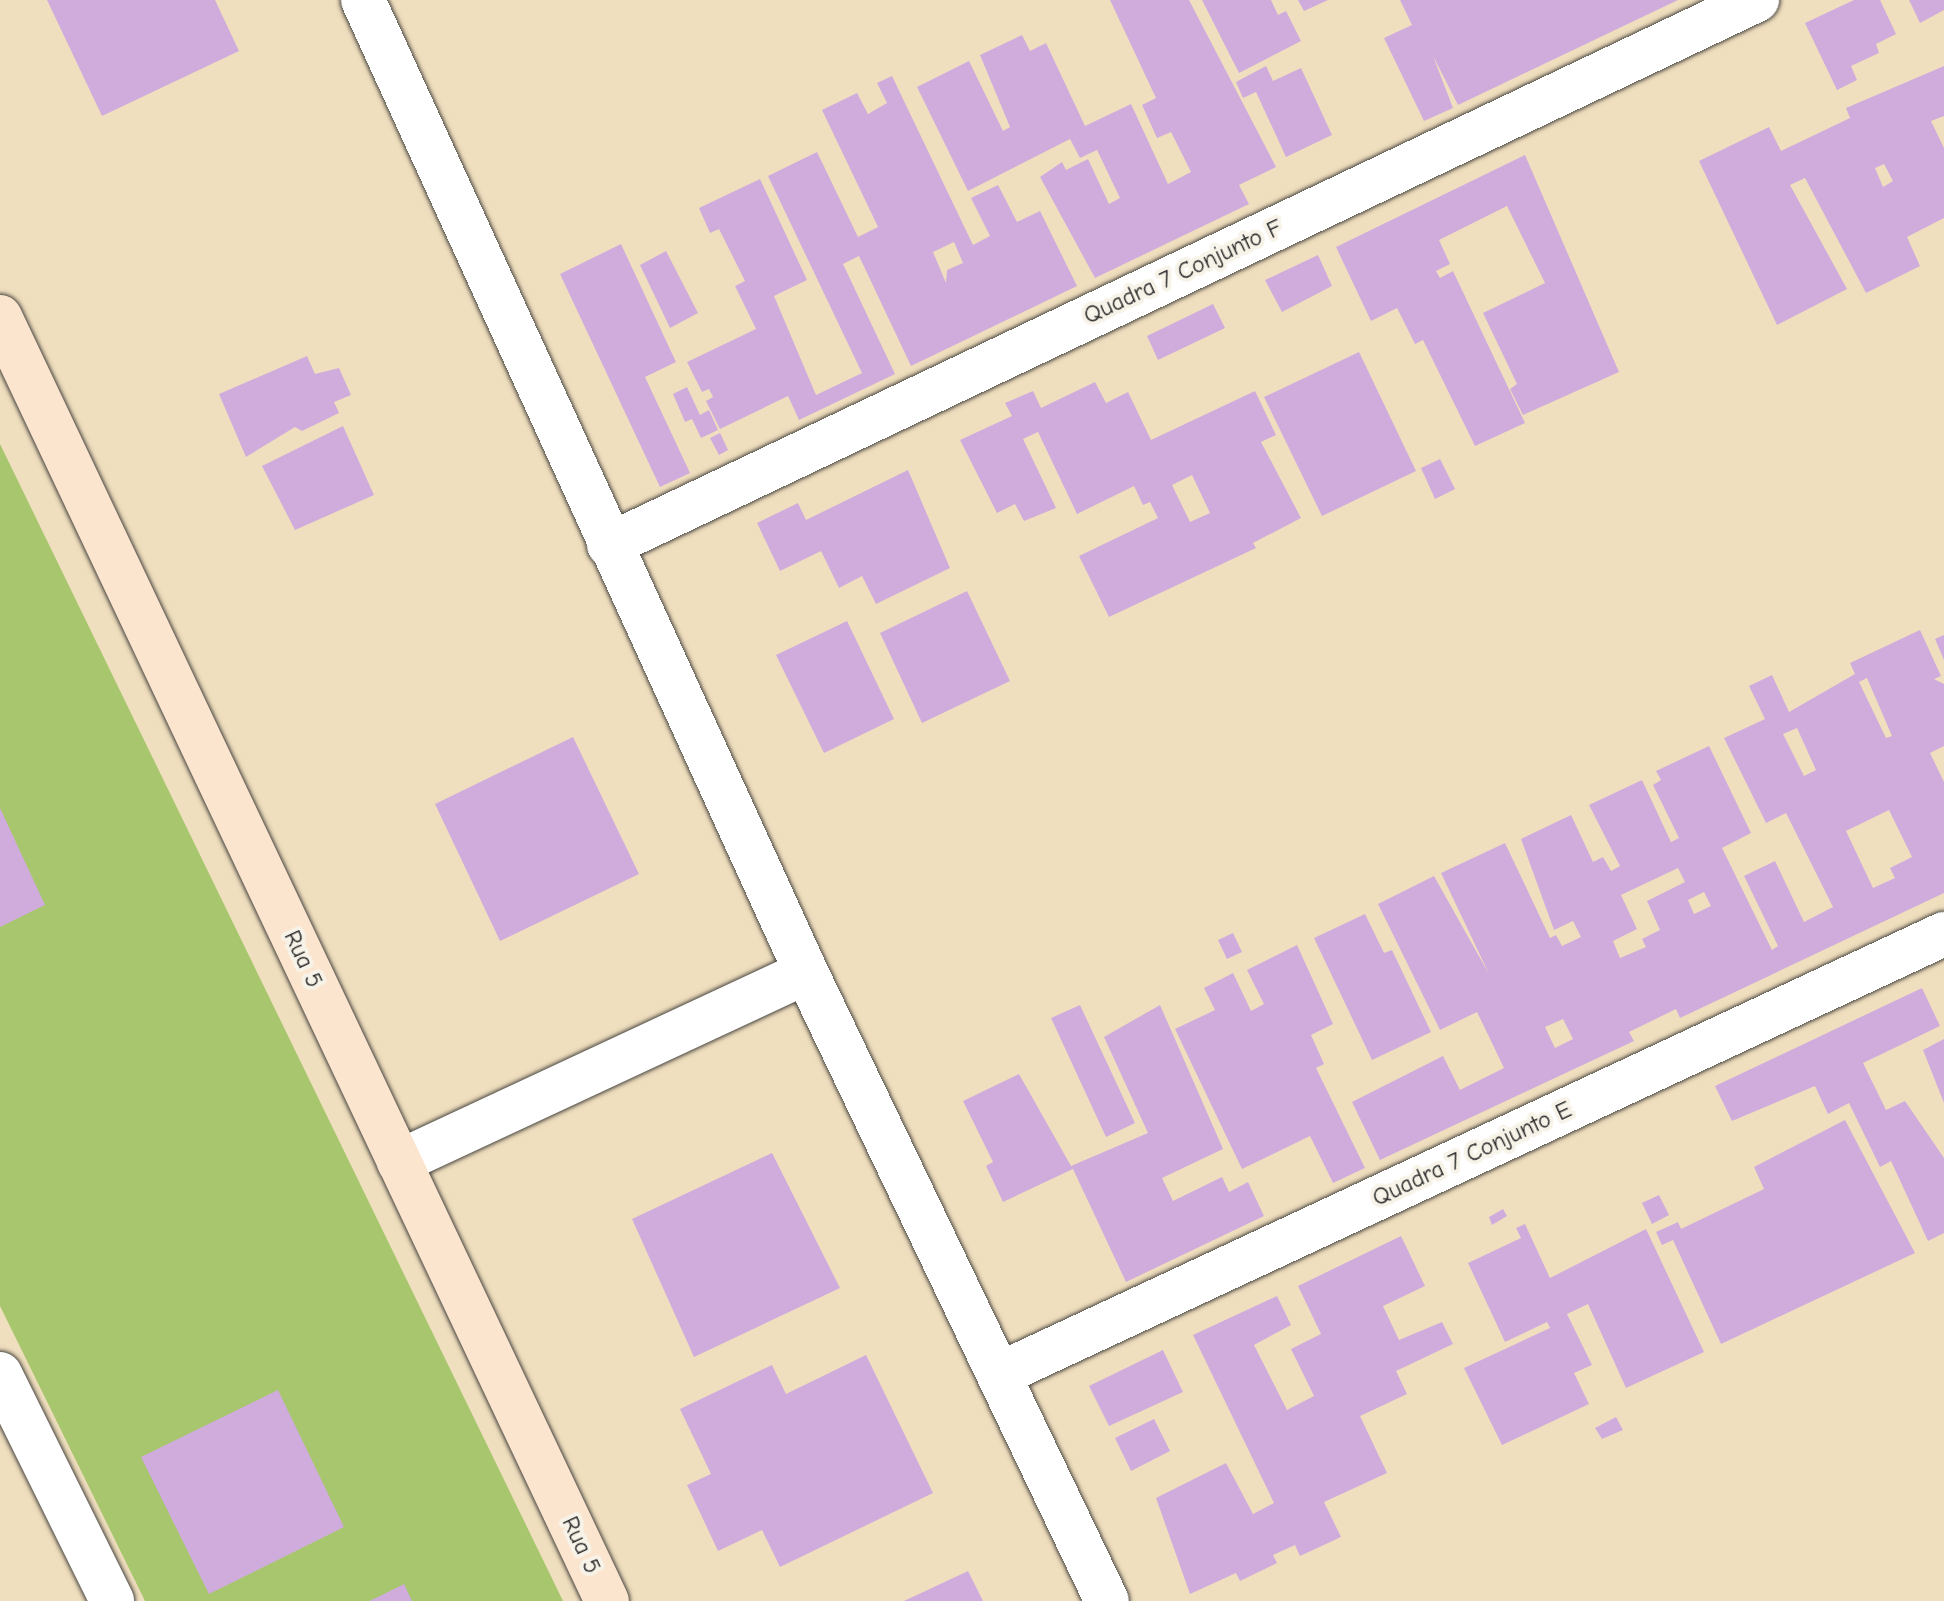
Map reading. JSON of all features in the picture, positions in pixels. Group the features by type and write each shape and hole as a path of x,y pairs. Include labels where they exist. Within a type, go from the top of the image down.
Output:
{"street":[{"path":"363,0 806,972 1107,1601"},
{"name":"Quadra 7 Conjunto F","path":"609,545 1757,0"},
{"name":"Rua 5","path":"4,337 607,1601"},
{"name":"Quadra 7 Conjunto E","path":"1000,1374 1944,934"},
{"path":"399,1162 806,972"},
{"path":"0,1374 112,1601"}],"green space":[{"path":"0,444 563,1601 145,1601 0,1306"}],"building":[{"path":"47,0 215,0 239,51 102,116"},
{"path":"1110,0 1189,0 1276,167 1239,185 1249,204 1095,278 1040,177 1062,162 1066,170 1088,159 1109,204 1120,198 1097,150 1080,158 1070,139 968,191 917,87 969,61 1003,131 1010,127 980,55 1022,35 1030,51 1046,43 1085,126 1131,104 1168,184 1191,172 1171,132 1157,138 1142,105 1156,98"},
{"path":"1202,0 1271,0 1278,15 1286,11 1301,41 1239,73"},
{"path":"1298,0 1328,0 1304,11"},
{"path":"1400,0 1678,0 1458,105 1433,56 1453,108 1424,121 1384,38 1412,25"},
{"path":"1854,0 1880,0 1896,34 1876,44 1879,53 1851,66 1857,80 1837,90 1805,23"},
{"path":"1909,0 1944,0 1944,10 1920,23"},
{"path":"1266,66 1273,81 1301,68 1332,135 1286,157 1256,92 1243,98 1236,82"},
{"path":"1944,66 1944,116 1931,121 1944,148 1944,218 1907,237 1920,266 1866,293 1805,178 1790,185 1847,289 1777,325 1699,161 1769,127 1781,151 1850,118 1846,108","holes":["1884,164 1893,181 1883,187 1875,168"]},
{"path":"892,76 973,245 990,236 971,198 998,185 1017,222 1040,211 1077,286 911,366 859,256 843,264 895,374 799,420 788,396 720,429 706,401 713,397 709,389 702,392 687,362 756,329 735,286 745,281 719,229 710,233 699,208 760,179 807,280 774,296 816,395 862,373 768,176 817,152 858,237 878,227 822,110 857,93 868,114 887,103 877,83","holes":["954,242 963,263 947,270 946,283 933,252"]},
{"path":"1525,155 1619,372 1523,415 1510,389 1517,384 1483,313 1545,283 1507,206 1439,240 1450,264 1436,271 1440,278 1453,271 1525,423 1475,446 1423,340 1415,344 1397,308 1371,321 1336,247"},
{"path":"621,244 676,362 645,377 690,473 660,487 560,274"},
{"path":"666,251 698,313 670,328 640,265"},
{"path":"1318,255 1332,286 1282,312 1265,280"},
{"path":"1213,304 1225,328 1158,360 1147,336"},
{"path":"1359,352 1416,471 1322,516 1264,397"},
{"path":"307,356 315,374 339,368 351,395 334,402 339,413 302,431 295,427 246,457 219,394"},
{"path":"1095,382 1106,403 1128,392 1151,440 1255,391 1276,435 1261,442 1301,518 1253,543 1256,548 1109,617 1079,556 1158,518 1150,502 1143,505 1134,486 1077,514 1038,432 1023,439 1056,508 1024,521 1015,504 997,513 960,440 1012,416 1005,403 1033,391 1041,408","holes":["1192,475 1210,513 1190,522 1172,485"]},
{"path":"687,387 700,415 709,410 718,430 701,438 692,419 685,422 673,394"},
{"path":"343,426 374,495 295,530 262,466"},
{"path":"720,433 728,450 719,455 710,438"},
{"path":"1440,459 1455,489 1435,499 1421,468"},
{"path":"908,470 950,568 876,604 862,576 839,588 821,551 780,571 757,523 798,503 806,520"},
{"path":"967,591 1010,681 922,723 880,633"},
{"path":"847,621 894,719 824,753 776,655"},
{"path":"1920,630 1941,676 1934,679 1944,684 1944,746 1930,753 1944,782 1944,893 1680,1018 1676,1009 1629,1032 1634,1041 1380,1160 1352,1102 1443,1056 1460,1090 1504,1068 1477,1012 1440,1030 1378,904 1434,876 1489,974 1441,873 1505,843 1550,938 1556,935 1562,946 1581,937 1573,921 1554,930 1521,839 1571,815 1593,862 1603,857 1611,871 1620,866 1589,805 1642,780 1671,842 1679,838 1653,785 1661,780 1656,771 1709,746 1751,833 1722,848 1772,950 1778,946 1744,876 1775,861 1804,922 1833,907 1786,813 1766,823 1724,738 1765,719 1749,686 1772,675 1789,712 1855,674 1850,663","holes":["1867,678 1892,736 1886,738 1859,682","1797,728 1816,770 1804,776 1783,734","1889,810 1912,857 1890,868 1895,878 1873,888 1846,831","1678,868 1685,882 1647,901 1660,930 1642,939 1646,947 1620,958 1613,941 1637,929 1621,895","1704,892 1711,906 1694,914 1688,900","1563,1019 1573,1039 1555,1048 1545,1027"]},
{"path":"1944,635 1944,660 1935,639"},
{"path":"573,737 639,874 500,941 435,804"},
{"path":"0,808 45,905 0,927"},
{"path":"1365,914 1384,953 1392,950 1431,1032 1372,1060 1314,938"},
{"path":"1233,933 1242,952 1227,959 1218,940"},
{"path":"1297,945 1333,1024 1311,1035 1324,1064 1316,1068 1365,1168 1333,1183 1310,1136 1242,1169 1175,1029 1215,1010 1204,988 1233,973 1251,1011 1264,1004 1247,970"},
{"path":"1922,988 1940,1026 1863,1063 1886,1110 1905,1101 1944,1158 1944,1233 1928,1241 1891,1161 1880,1167 1849,1103 1828,1114 1815,1086 1732,1121 1715,1086"},
{"path":"1080,1005 1135,1123 1106,1137 1051,1018"},
{"path":"1160,1005 1223,1149 1162,1178 1173,1201 1222,1177 1229,1192 1248,1182 1264,1216 1126,1282 1073,1169 1003,1202 986,1166 993,1162 963,1101 1019,1074 1071,1166 1148,1133 1104,1037"},
{"path":"1944,1039 1944,1103 1923,1050"},
{"path":"1845,1120 1915,1253 1721,1344 1673,1240 1662,1245 1656,1232 1678,1222 1681,1229 1764,1189 1754,1167"},
{"path":"772,1153 840,1288 694,1357 632,1219"},
{"path":"1659,1195 1669,1215 1652,1224 1642,1203"},
{"path":"1503,1209 1507,1216 1492,1225 1489,1217"},
{"path":"1525,1224 1550,1278 1646,1229 1704,1352 1626,1388 1588,1304 1567,1314 1592,1365 1574,1373 1589,1404 1502,1445 1464,1368 1550,1328 1547,1322 1505,1342 1468,1263 1521,1238 1516,1228"},
{"path":"1401,1236 1425,1286 1383,1306 1399,1340 1442,1322 1453,1344 1396,1371 1407,1394 1360,1416 1387,1473 1324,1502 1341,1537 1300,1556 1295,1545 1273,1555 1277,1563 1240,1581 1236,1573 1190,1594 1156,1498 1226,1463 1253,1514 1274,1503 1193,1335 1277,1296 1291,1325 1254,1345 1287,1410 1314,1396 1291,1349 1321,1334 1298,1286"},
{"path":"1163,1350 1183,1392 1109,1426 1089,1386"},
{"path":"866,1355 933,1493 780,1567 762,1530 718,1551 687,1485 711,1474 680,1409 772,1365 786,1394"},
{"path":"278,1390 344,1527 209,1594 141,1457"},
{"path":"1616,1417 1623,1430 1602,1439 1595,1428"},
{"path":"1154,1419 1170,1451 1131,1471 1115,1438"},
{"path":"968,1571 983,1601 904,1601"},
{"path":"404,1584 412,1601 369,1601 378,1597"}]}
